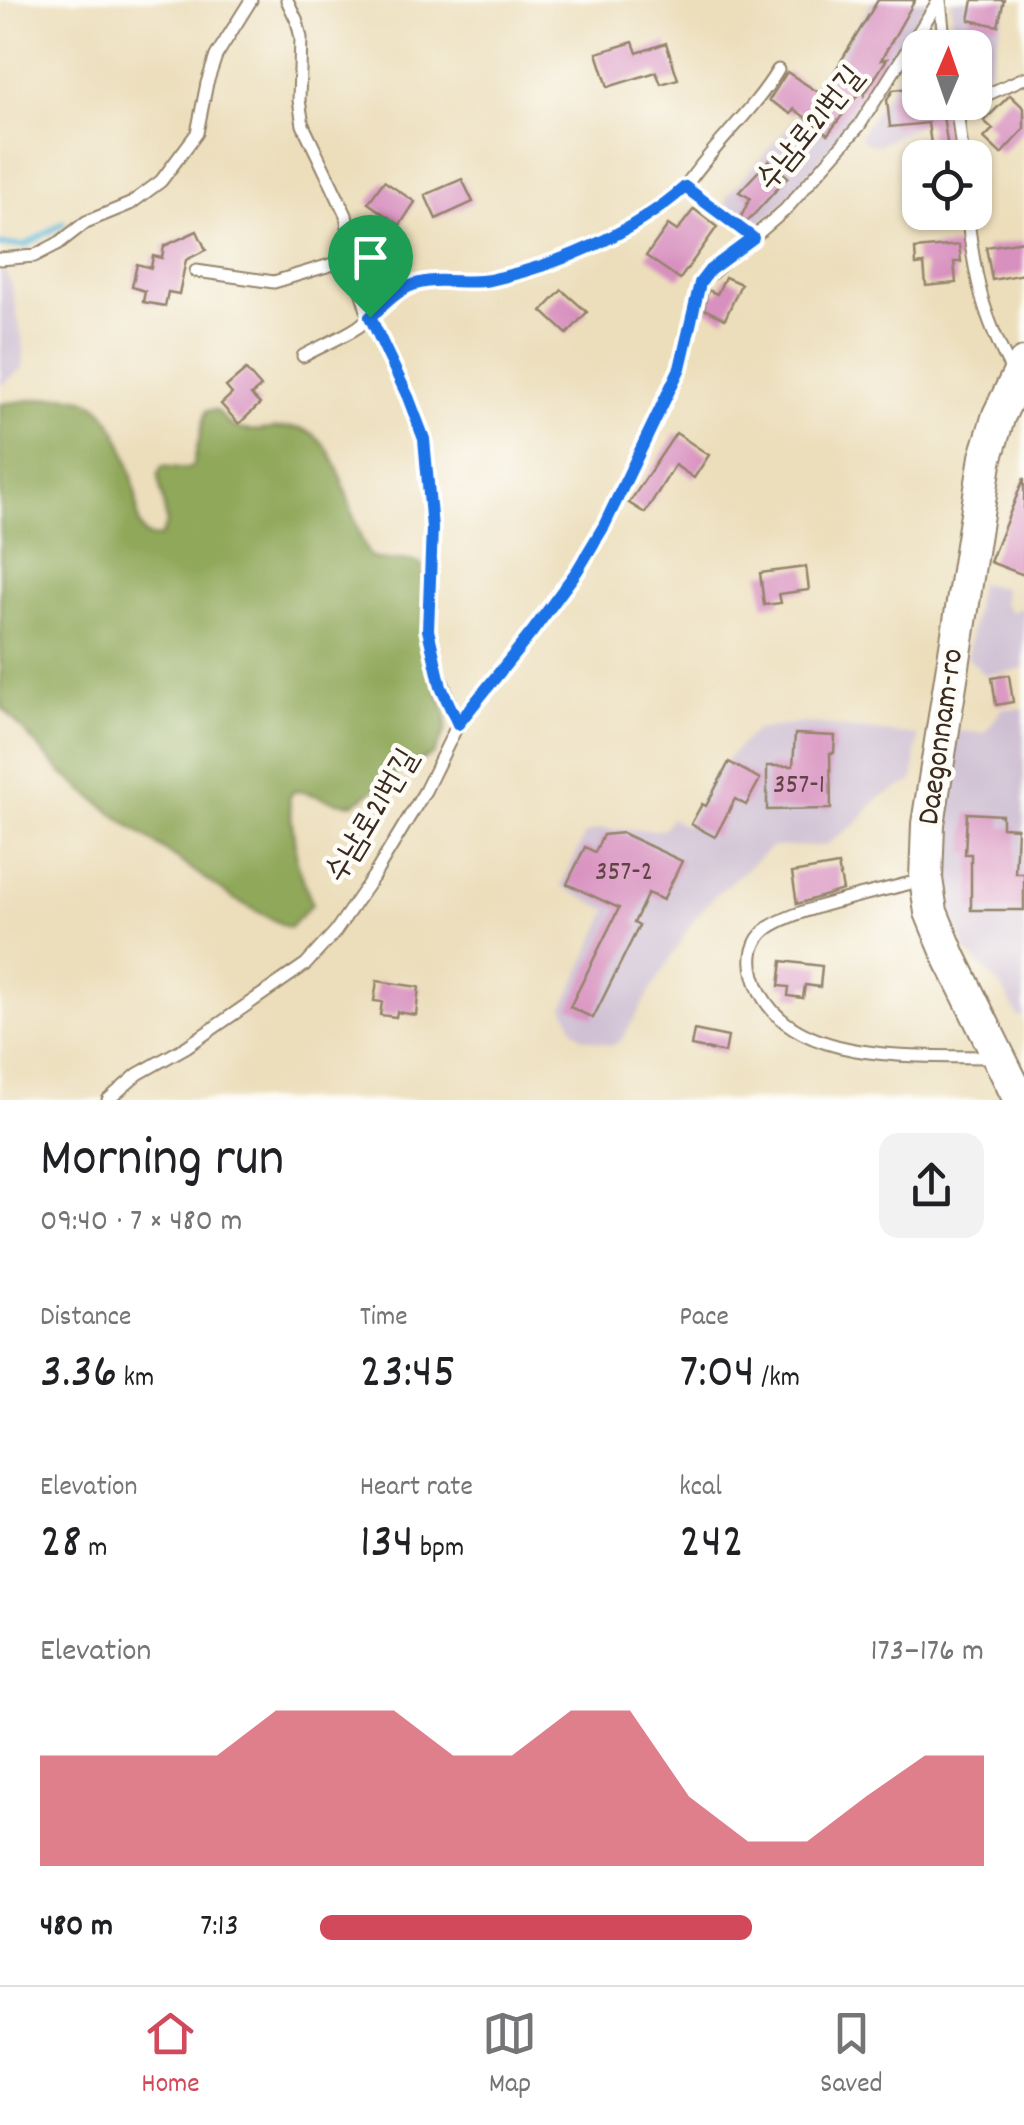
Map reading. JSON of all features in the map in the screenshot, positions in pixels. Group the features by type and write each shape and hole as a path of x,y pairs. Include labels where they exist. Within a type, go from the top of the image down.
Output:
{"street":[{"name":"Daegonnam-ro","path":"1020,371 999,415 986,457 928,824 926,879 931,912 1020,1100"}],"lane":[{"path":"0,258 34,256 86,222 130,204 161,181 197,133 216,56 251,0"},
{"path":"287,0 298,21 301,38 303,125 346,214 353,258 370,317 424,439 432,528 430,641 441,687 458,724"},
{"path":"940,0 943,30"},
{"name":"수남로21번길","path":"108,1100 138,1074 186,1047 306,964 336,932 425,791 458,724 577,571 604,526 680,368 700,283 710,270 785,210 859,126 940,0"},
{"path":"303,356 359,326 409,286 488,280 570,255 638,222 685,187 699,166 748,114 778,70"},
{"path":"992,92 1024,78"},
{"name":"수남로21번길","path":"685,187 753,238"},
{"path":"969,230 974,276 990,329 1020,371"},
{"path":"196,270 274,282 353,258"},
{"path":"926,879 808,912 770,927 752,949 751,967 758,993 772,1012 790,1026 842,1049 999,1057"}],"shaded area":[{"path":"873,0 928,0 909,30 902,30 902,41 848,126 781,205 758,224 748,223 728,206 726,198 811,100"},
{"path":"951,0 1009,0 992,57 992,30 953,30"},
{"path":"902,70 902,120 937,120 878,145 865,143 860,135"},
{"path":"0,271 11,284 24,349 23,368 0,386"},
{"path":"979,583 1004,588 1003,604 1011,612 1024,607 1024,669 985,675 967,657"},
{"path":"1003,708 1024,709 1024,1017 1018,1017 1003,989 967,951 943,894 945,799 955,731 985,733"},
{"path":"805,723 918,736 913,781 879,798 856,824 825,846 772,847 714,896 694,919 622,1039 612,1046 583,1038 574,1030 564,1006 609,910 561,887 585,834 599,829 663,830 671,818 685,826 718,769 755,730"}],"green space":[{"path":"63,396 91,402 110,421 127,459 140,526 148,537 160,537 167,524 158,474 162,466 187,469 193,465 206,411 216,410 230,425 243,430 289,428 311,433 322,442 337,466 370,557 422,565 426,658 446,714 446,729 434,754 401,770 355,803 294,791 289,798 297,862 312,904 289,928 234,899 119,818 63,774 0,705 0,404"}],"building":[{"path":"878,0 915,0 881,60 887,59 864,95 863,88 828,134 794,109 791,114 769,100 787,72 821,94"},
{"path":"973,0 1004,0 998,26 969,20"},
{"path":"633,42 637,53 666,43 678,79 661,84 656,72 608,87 597,53"},
{"path":"902,89 902,120 944,120 947,140 930,140 928,123 890,127 887,100 893,90"},
{"path":"1010,95 1024,108 1024,129 1001,154 992,140 984,138 993,129 984,121 992,120 992,113"},
{"path":"769,160 788,177 747,222 741,217 750,198 739,192"},
{"path":"462,179 473,202 436,219 425,195"},
{"path":"384,181 415,202 400,225 368,203"},
{"path":"694,209 717,227 680,279 646,256 668,225 677,231"},
{"path":"197,231 206,250 186,260 179,294 168,292 165,306 143,302 145,291 132,287 137,264 151,268 153,256 162,258 164,246"},
{"path":"1024,241 1024,274 992,280 986,247"},
{"path":"959,245 961,262 954,262 956,283 926,286 924,264 916,265 915,249"},
{"path":"725,277 741,284 725,319 704,309 708,290 717,294"},
{"path":"562,290 587,312 567,334 542,311"},
{"path":"246,370 261,387 251,395 260,404 239,424 221,404 232,394 226,387"},
{"path":"676,433 709,455 694,478 675,465 645,513 629,503"},
{"path":"1024,478 1024,575 990,562"},
{"path":"806,567 809,590 779,594 781,603 764,605 760,573"},
{"path":"1009,675 1013,702 996,705 992,678"},
{"path":"795,734 835,736 834,753 830,753 831,809 767,810 767,766 793,766"},
{"path":"729,762 760,779 746,805 735,799 715,837 691,824 702,804 706,806"},
{"path":"967,813 1002,815 1002,827 1017,828 1015,873 1024,873 1024,910 971,910 971,854 965,854"},
{"path":"622,833 682,861 663,900 648,893 634,923 639,926 593,1018 570,1007 619,908 567,884 585,847 595,852 603,835"},
{"path":"838,865 843,890 797,904 792,873"},
{"path":"782,961 822,966 820,987 805,985 803,998 788,996 789,987 779,986"},
{"path":"377,981 419,987 416,1015 380,1015 382,1002 374,1001"},
{"path":"694,1030 728,1037 725,1053 691,1046"}],"waterway":[{"path":"0,245 26,245 63,223"}],"route":[{"path":"685,187 753,238 710,270 700,283 680,368 604,526 577,571 458,724 441,687 428,630 432,528 424,439 370,317 409,286 488,280 570,255 662,208 685,187"}]}
